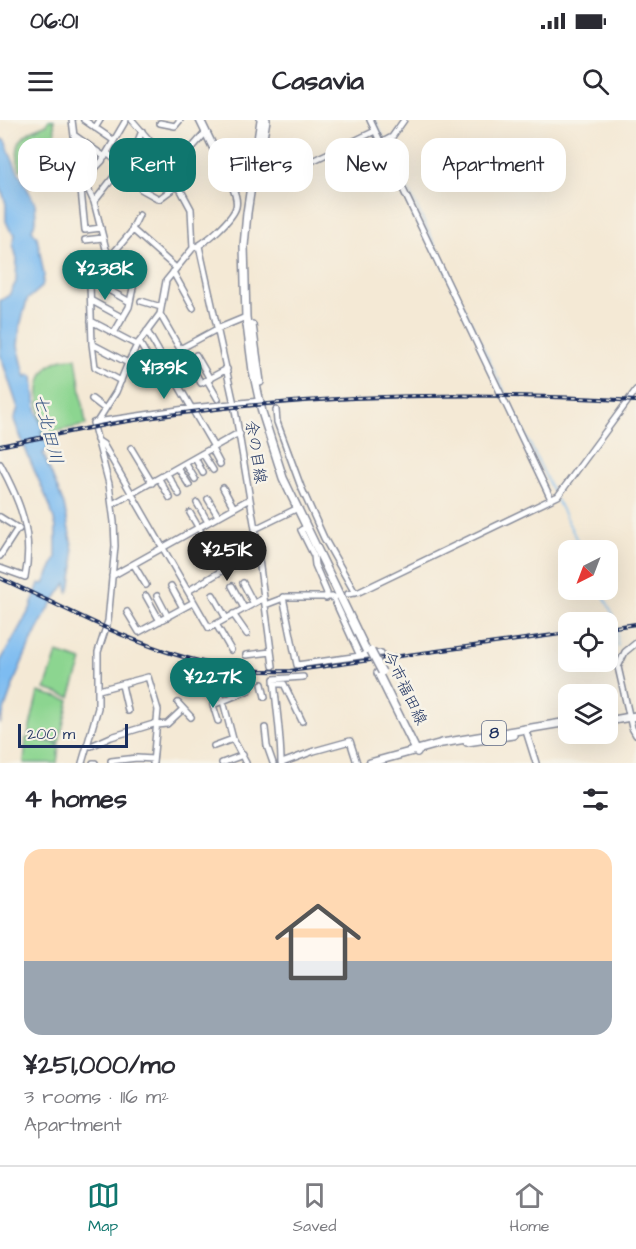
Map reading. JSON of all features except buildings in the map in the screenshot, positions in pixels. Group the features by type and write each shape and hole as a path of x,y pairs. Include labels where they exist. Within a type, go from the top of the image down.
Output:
{"main road":[{"path":"200,120 209,138"},
{"name":"今市福田線","path":"259,138 261,120"},
{"name":"今市福田線","path":"263,138 266,120"},
{"name":"今市福田線","path":"252,192 244,246 246,317 260,401 274,453 307,527 418,751"},
{"name":"今市福田線","path":"253,192 248,246 248,284 250,315 263,400 288,476 369,651"},
{"path":"618,717 633,715"},
{"name":"8","path":"370,763 418,751 558,725"},
{"name":"8","path":"386,763 418,751"}],"street":[{"path":"72,120 74,138"},
{"path":"84,120 110,138"},
{"path":"95,128 100,120"},
{"path":"114,138 126,120"},
{"name":"余の目線","path":"132,120 148,138"},
{"path":"160,123 176,126 180,120"},
{"path":"370,120 379,138"},
{"path":"390,138 404,120"},
{"path":"139,138 142,131"},
{"path":"313,161 375,131"},
{"path":"196,143 206,132"},
{"path":"74,135 120,164 116,174 94,202"},
{"path":"97,166 109,149"},
{"path":"81,192 85,230 101,228"},
{"path":"89,192 94,202 105,249 110,257"},
{"path":"146,192 159,199 168,192"},
{"name":"余の目線","path":"182,192 192,213 196,247 234,404 248,500 255,529 262,598 273,666"},
{"path":"98,422 116,392 138,344 160,310 164,287 175,270 196,247 218,230 234,213 236,208 234,192"},
{"path":"405,192 551,499"},
{"path":"114,333 130,302 134,283 105,267 110,257 133,231 132,227 140,215"},
{"path":"133,231 175,270 193,308"},
{"path":"85,240 103,238"},
{"path":"89,255 95,367 121,381"},
{"path":"91,280 130,302"},
{"path":"92,301 123,318"},
{"path":"141,301 160,310 201,383 227,369"},
{"path":"181,348 246,317"},
{"path":"91,321 138,344 153,366 164,360"},
{"path":"147,331 192,408 220,464"},
{"path":"92,344 128,363"},
{"path":"196,355 218,399"},
{"path":"276,410 277,422 301,487 352,594 561,493 636,390"},
{"path":"92,399 105,409"},
{"path":"82,763 97,717 98,652 108,621 115,546 113,504 93,423 192,408 260,401"},
{"path":"113,504 238,435"},
{"path":"97,440 103,444 209,628 262,598"},
{"path":"131,448 152,483"},
{"path":"203,454 213,470"},
{"path":"195,458 203,473"},
{"path":"0,464 3,476 23,515 29,557 25,577 0,568"},
{"path":"186,464 195,479"},
{"path":"178,468 189,485"},
{"path":"167,474 179,494"},
{"path":"159,479 170,498"},
{"path":"223,488 234,507"},
{"path":"208,499 218,516"},
{"path":"112,576 248,500"},
{"path":"198,503 208,522"},
{"path":"255,529 298,508"},
{"path":"190,513 211,549"},
{"path":"0,517 27,534"},
{"path":"307,527 301,530 314,556 315,565 360,656"},
{"path":"0,556 18,528"},
{"path":"188,591 256,551"},
{"path":"134,565 146,585"},
{"path":"243,584 253,602"},
{"path":"171,586 183,608"},
{"path":"232,586 244,608"},
{"path":"213,595 226,618"},
{"path":"146,596 160,621"},
{"path":"157,596 168,616"},
{"path":"265,606 283,597 331,598"},
{"path":"283,597 297,665 381,653"},
{"path":"127,612 139,632 194,602"},
{"path":"233,614 247,634"},
{"path":"216,624 231,650"},
{"path":"636,643 625,652 618,667 633,715 636,735"},
{"path":"246,655 271,652"},
{"path":"99,690 148,677 157,706 153,761 111,761"},
{"path":"303,677 274,680 282,763 350,741 357,763"},
{"path":"214,681 223,701 233,739 246,763"},
{"path":"262,684 265,694 274,686 284,684 302,721"},
{"path":"122,685 128,711"},
{"path":"218,721 213,705 249,690"},
{"path":"178,703 191,717"},
{"path":"87,745 91,746 157,724 167,724 183,709"},
{"path":"265,728 267,746 274,763"},
{"path":"525,730 536,763"},
{"path":"214,745 233,739"},
{"path":"222,763 243,755"}],"green space":[{"path":"48,120 54,120 55,138 23,138 31,131 47,124"},
{"path":"76,358 86,425 43,434 39,393 43,374 59,360"},
{"path":"57,653 82,661 70,697 45,689"},
{"path":"38,692 69,700 59,743 28,735"},
{"path":"26,738 57,744 59,747 57,763 24,763"}],"water":[{"path":"0,138 5,141 18,172 18,192 29,192 35,203 36,219 32,230 37,237 44,275 42,287 27,300 20,326 18,346 25,375 27,377 29,374 33,377 36,409 43,430 41,431 43,440 46,440 48,446 47,451 43,453 64,505 74,566 70,589 68,592 66,583 27,650 0,724 0,662 30,609 39,583 44,584 56,558 56,527 50,506 14,420 18,408 0,354 0,301 9,295 16,282 17,259 13,244 15,234 10,230 6,221 6,204 0,185"}],"waterway":[{"path":"375,120 383,137"},
{"path":"409,191 440,256"},
{"path":"442,261 496,375"},
{"path":"498,378 505,393"},
{"path":"510,403 553,492"},
{"path":"557,500 577,540"},
{"path":"606,600 612,612"}],"railway":[{"path":"0,446 116,423 181,413 310,400 440,395 636,401"},
{"path":"0,578 140,642 176,655 251,670 290,671 558,634"},
{"path":"618,627 636,624"}],"water label":[{"name":"七北田川","path":"48,429"}]}
